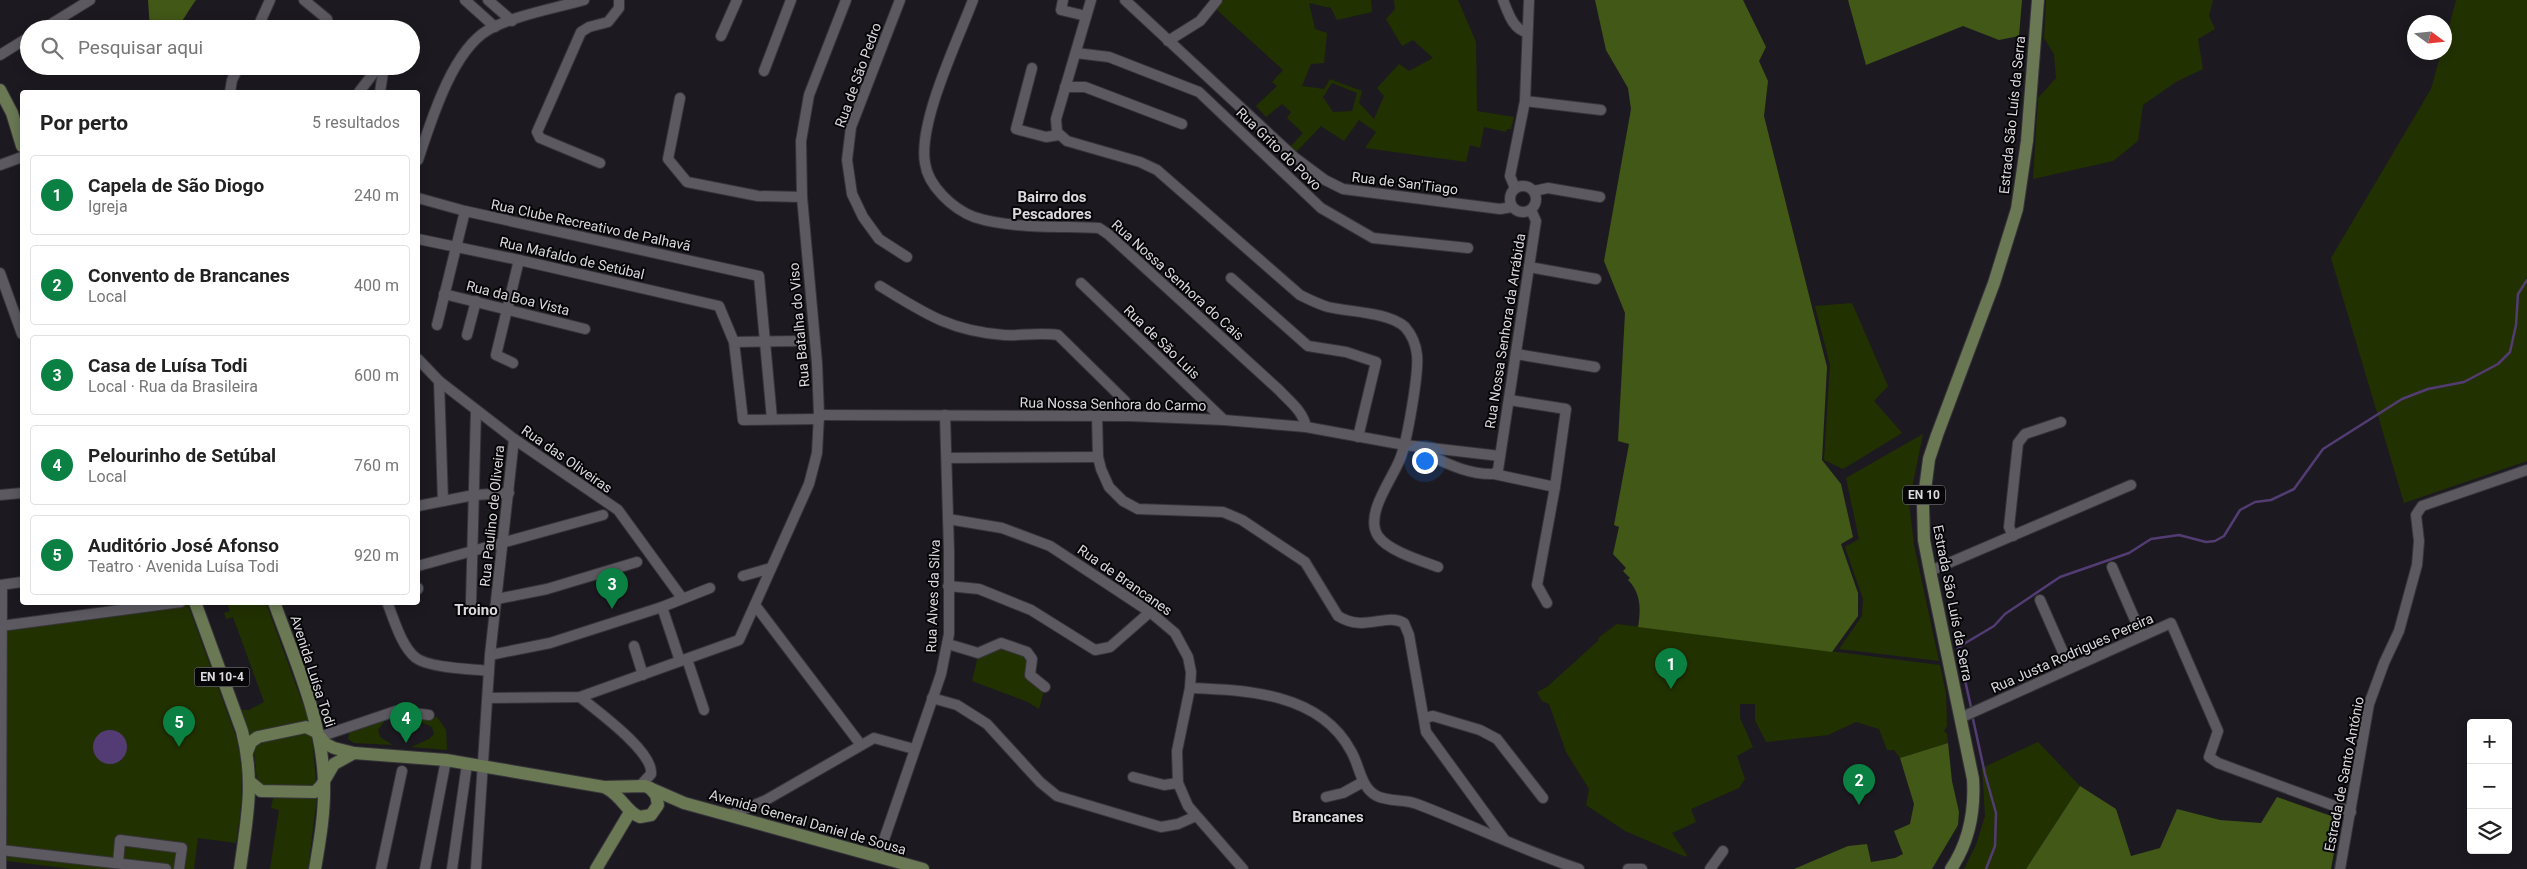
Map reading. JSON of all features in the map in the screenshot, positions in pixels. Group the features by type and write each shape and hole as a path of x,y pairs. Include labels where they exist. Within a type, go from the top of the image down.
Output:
{"main road":[{"name":"Estrada São Luís da Serra","path":"2002,260 2011,223 2020,165 2029,0"},
{"name":"Estrada São Luís da Serra","path":"1951,869 1965,843 1974,804 1973,779 1930,571 1923,523 1925,482 1929,459 2002,260 2013,224 2022,177 2038,0"},
{"path":"0,90 20,125"},
{"path":"12,113 20,139"},
{"name":"EN 10-4","path":"196,605 242,731 247,752 250,782 240,869"},
{"name":"Avenida Luísa Todi","path":"275,605 312,707 319,737 324,782 322,822 315,869"},
{"path":"247,752 251,742 258,737 302,727 311,728 319,737 334,748 354,753 446,760 604,787 642,787 658,800 658,805 651,815 640,818 629,810 617,793 604,787"},
{"path":"250,782 261,791 310,793 318,789 324,782 334,764 354,753"},
{"path":"596,869 629,810 628,794 642,787"},
{"name":"Avenida General Daniel de Sousa","path":"642,787 684,803 923,869"},
{"name":"Avenida General Daniel de Sousa","path":"651,815 668,805 684,803"}],"street":[{"path":"58,20 90,0"},
{"path":"261,20 270,0"},
{"path":"304,0 327,20"},
{"path":"465,0 495,27"},
{"path":"488,0 512,21"},
{"path":"420,155 453,71 470,43 495,27 584,0"},
{"path":"600,163 540,138 537,132 581,32 589,27 608,22 620,8 619,0"},
{"path":"721,36 737,0"},
{"path":"764,71 791,0"},
{"name":"Rua Batalha do Viso","path":"684,660 739,640 809,484 817,452 819,417 816,340 802,198 801,140 809,95 846,0"},
{"name":"Rua de São Pedro","path":"900,0 851,127 846,160 852,194 863,217 879,239 907,257"},
{"name":"Rua Nossa Senhora do Cais","path":"973,0 931,110 925,137 925,164 934,185 956,208 975,217 1008,223 1099,228 1108,234 1285,397 1304,418 1306,427"},
{"path":"1063,0 1061,10 1086,16"},
{"path":"1091,0 1055,124 1059,135 1067,141 1140,162 1157,170 1300,295 1318,304 1386,318 1403,326 1414,342 1417,357 1405,445 1389,484 1376,506 1374,522 1378,536 1387,545 1438,567"},
{"name":"Rua de San'Tiago","path":"1125,0 1294,158 1324,180 1344,189 1500,209 1512,207"},
{"path":"1168,41 1200,21 1217,0"},
{"path":"1503,0 1517,28 1527,32"},
{"path":"1515,188 1510,176 1524,101 1529,0"},
{"path":"0,55 20,43"},
{"name":"Rua Grito do Povo","path":"1076,53 1109,57 1199,92 1321,208 1373,238 1468,248"},
{"path":"1032,68 1016,129 1046,137 1059,135"},
{"path":"230,90 234,75"},
{"path":"361,90 372,75"},
{"path":"380,90 383,75"},
{"path":"1065,87 1085,87 1182,124"},
{"path":"680,98 668,159 687,182 758,196 802,198"},
{"path":"1524,101 1601,110"},
{"path":"0,165 20,158"},
{"path":"1534,191 1536,201 1531,210 1521,213 1512,207 1510,196 1515,188 1525,186 1534,191 1548,188 1600,197"},
{"name":"Rua Clube Recreativo de Palhavã","path":"420,199 465,211 759,276 767,341"},
{"name":"Rua Nossa Senhora da Arrábida","path":"1498,465 1536,221 1531,210"},
{"path":"437,325 465,211"},
{"name":"Rua Mafaldo de Setúbal","path":"420,240 519,260 719,306 734,342"},
{"path":"514,363 496,355 519,260"},
{"path":"1529,267 1596,279"},
{"path":"0,274 20,329"},
{"path":"1231,278 1308,346 1346,352 1376,362 1358,437"},
{"name":"Rua de São Luis","path":"1081,283 1224,420"},
{"path":"880,286 946,324 986,334 1060,336 1125,401 1130,416"},
{"name":"Rua da Boa Vista","path":"444,294 585,329"},
{"path":"467,334 476,301"},
{"path":"767,341 772,419"},
{"path":"734,342 802,341"},
{"name":"Rua Nossa Senhora do Carmo","path":"734,342 743,420 945,415 1130,416 1224,420 1306,427 1405,445"},
{"path":"1516,354 1595,367"},
{"name":"Rua das Oliveiras","path":"420,361 439,381 514,439 618,510 682,598"},
{"path":"439,381 443,501"},
{"path":"1509,400 1566,409 1555,487 1537,585 1547,603"},
{"path":"471,603 476,410"},
{"name":"Rua Alves da Silva","path":"878,857 945,661 948,644 948,519 945,415"},
{"path":"1097,416 1098,457 1109,487 1131,506 1155,511 1212,512 1233,515 1306,562 1338,616 1361,624 1394,620 1404,623 1409,635 1424,718 1430,739 1504,839"},
{"path":"2013,536 2009,527 2018,443 2025,434 2061,422"},
{"name":"Rua Paulino de Oliveira","path":"476,869 490,656 514,439"},
{"path":"1405,445 1469,453 1498,465 1509,476 1555,487"},
{"path":"1405,445 1463,470 1498,465"},
{"path":"1463,470 1465,456 1469,453"},
{"path":"947,458 1098,457"},
{"name":"Estrada de Santo António","path":"2340,869 2369,704 2399,631 2418,565 2419,541 2416,516 2422,506 2453,493 2527,470"},
{"path":"1930,571 2131,486"},
{"path":"0,495 20,493"},
{"path":"420,506 474,495 509,494"},
{"path":"420,565 603,515"},
{"name":"Rua de Brancanes","path":"948,519 1002,528 1050,546 1150,612 1175,633 1183,645 1191,672 1190,688 1177,751 1178,783 1188,806 1243,869"},
{"path":"497,599 546,589 637,562"},
{"path":"2112,567 2142,636"},
{"path":"743,576 771,568"},
{"path":"1,869 1,585 20,582"},
{"path":"948,586 979,589 1031,610 1095,650 1110,647 1150,612"},
{"path":"490,656 550,643 662,607 710,588"},
{"path":"2040,600 2070,668"},
{"path":"755,604 861,745"},
{"path":"1,626 158,605"},
{"path":"388,605 404,642 416,658 428,663 489,671"},
{"path":"662,607 704,710"},
{"name":"Rua Justa Rodrigues Pereira","path":"1960,718 2171,623 2218,732 2209,757 2218,763 2351,812"},
{"path":"948,644 978,652 1001,643 1024,650 1032,659 1030,676 1045,687"},
{"path":"634,646 643,675"},
{"path":"488,698 580,697 684,660"},
{"path":"1190,688 1266,694 1289,700 1309,710 1340,734 1352,751 1363,782 1378,796 1414,803 1580,869"},
{"path":"580,697 621,730 649,762 651,774 642,787"},
{"path":"932,698 957,705 987,724 1040,782 1057,796 1161,827 1178,824 1196,816"},
{"path":"319,737 396,711 429,715"},
{"path":"1424,718 1433,716 1490,734 1503,745 1543,798"},
{"path":"730,815 766,800 874,738 914,749"},
{"path":"425,869 446,760"},
{"path":"381,869 402,771"},
{"path":"452,869 466,772"},
{"path":"1133,777 1164,786 1178,783"},
{"path":"1326,797 1343,792 1363,782"},
{"path":"118,863 120,840 182,848 179,869"},
{"path":"1,850 166,869"},
{"path":"1710,869 1712,862 1723,851"},
{"path":"1628,869 1642,869"}],"green space":[{"path":"148,0 196,0 183,20 149,20"},
{"path":"1220,0 1371,0 1372,12 1337,20 1331,8 1309,3 1315,29 1327,33 1324,63 1311,64 1302,86 1324,89 1330,79 1362,91 1359,103 1374,119 1384,96 1377,88 1399,64 1409,71 1433,58 1413,40 1402,46 1386,19 1395,9 1394,0 1458,0 1476,42 1477,111 1514,117 1511,129 1507,129 1506,132 1484,127 1480,148 1470,145 1466,162 1365,148 1376,132 1359,120 1344,141 1321,126 1296,152 1291,146 1303,133 1287,118 1291,112 1282,104 1266,117 1256,106 1277,86 1272,82 1283,70 1216,9","holes":["1332,83 1357,93 1352,111 1333,112 1323,97"]},
{"path":"1595,0 1743,0 1766,47 1759,61 1768,81 1764,116 1827,367 1822,460 1841,484 1853,537 1841,544 1858,593 1858,616 1832,652 1638,627 1640,608 1638,596 1628,580 1630,578 1623,571 1626,568 1613,554 1619,527 1614,525 1629,444 1618,441 1625,313 1604,261 1631,109 1628,88 1606,50"},
{"path":"1848,0 2022,0 2019,36 1999,40 1963,26 1866,65"},
{"path":"2046,0 2213,0 2209,16 2215,29 2198,39 2203,69 2176,82 2143,105 2138,141 2113,161 2033,179 2038,98 2056,78 2054,54 2044,38"},
{"path":"2456,0 2527,0 2527,461 2404,503 2331,258 2431,89 2439,60 2452,60 2452,15"},
{"path":"1852,303 1888,386 1874,401 1902,433 1843,469 1824,460 1830,365 1815,306"},
{"path":"1923,434 1909,502 1914,545 1939,661 1839,649 1862,616 1863,599 1845,547 1859,539 1846,478"},
{"path":"188,605 239,750 242,790 236,843 198,838 194,869 73,869 7,861 6,628"},
{"path":"228,605 267,605 309,721 250,735 242,710 249,710 264,702 233,617 226,619 224,613 230,611"},
{"path":"1617,624 1940,665 1946,693 1947,726 1944,731 1947,734 1948,743 1900,758 1894,750 1887,750 1879,729 1856,722 1828,735 1766,742 1755,720 1755,704 1740,704 1740,718 1753,747 1737,756 1745,779 1739,788 1691,809 1696,822 1672,833 1687,855 1686,857 1625,831 1586,805 1589,789 1566,752 1549,704 1542,701 1537,692 1547,687 1599,640 1598,638"},
{"path":"997,643 1027,652 1029,670 1045,687 1039,709 1028,702 972,681 978,656"},
{"path":"437,717 446,730 447,750 411,747 429,739 434,734 432,727 417,720"},
{"path":"382,718 384,722 378,730 380,737 393,745 354,743 348,739 350,728"},
{"path":"303,731 312,738 316,782 312,787 264,787 257,781 254,751 257,743"},
{"path":"2038,742 2080,786 2026,869 1964,869 1976,845 1985,816 1982,768"},
{"path":"1948,743 1952,781 1959,812 1958,825 1932,869 1794,869 1848,846 1867,844 1871,862 1895,858 1903,854 1894,831 1910,824 1914,804 1900,758"},
{"path":"2080,786 2116,809 2131,856 2160,848 2177,809 2220,820 2261,823 2277,797 2340,819 2331,869 2026,869"},
{"path":"317,796 308,869 270,869 279,810 271,808 273,798"}],"shaded area":[{"path":"110,730 117,731 122,735 126,740 126,754 122,759 117,763 110,764 103,763 98,759 94,754 93,747 94,740 98,735 103,731"}],"waterway":[{"path":"1971,707 1958,649 1962,645 1994,626 2005,614 2060,577 2129,553 2151,539 2179,535 2206,542 2215,541 2224,536 2240,510 2255,502 2271,500 2294,489 2323,449 2402,399 2428,389 2464,382 2498,364 2510,352 2516,325 2518,294 2527,280"},
{"path":"1973,719 1996,813 1995,846 1986,869"}],"place":[{"name":"Casa de Luísa Todi","path":"612,609"},
{"name":"Capela de São Diogo","path":"1671,689"},
{"name":"Pelourinho de Setúbal","path":"406,743"},
{"name":"Auditório José Afonso","path":"179,747"},
{"name":"Convento de Brancanes","path":"1859,805"}],"district":[{"name":"Bairro dos Pescadores","path":"1052,206"},
{"name":"Troino","path":"476,610"},
{"name":"Brancanes","path":"1328,817"}]}
